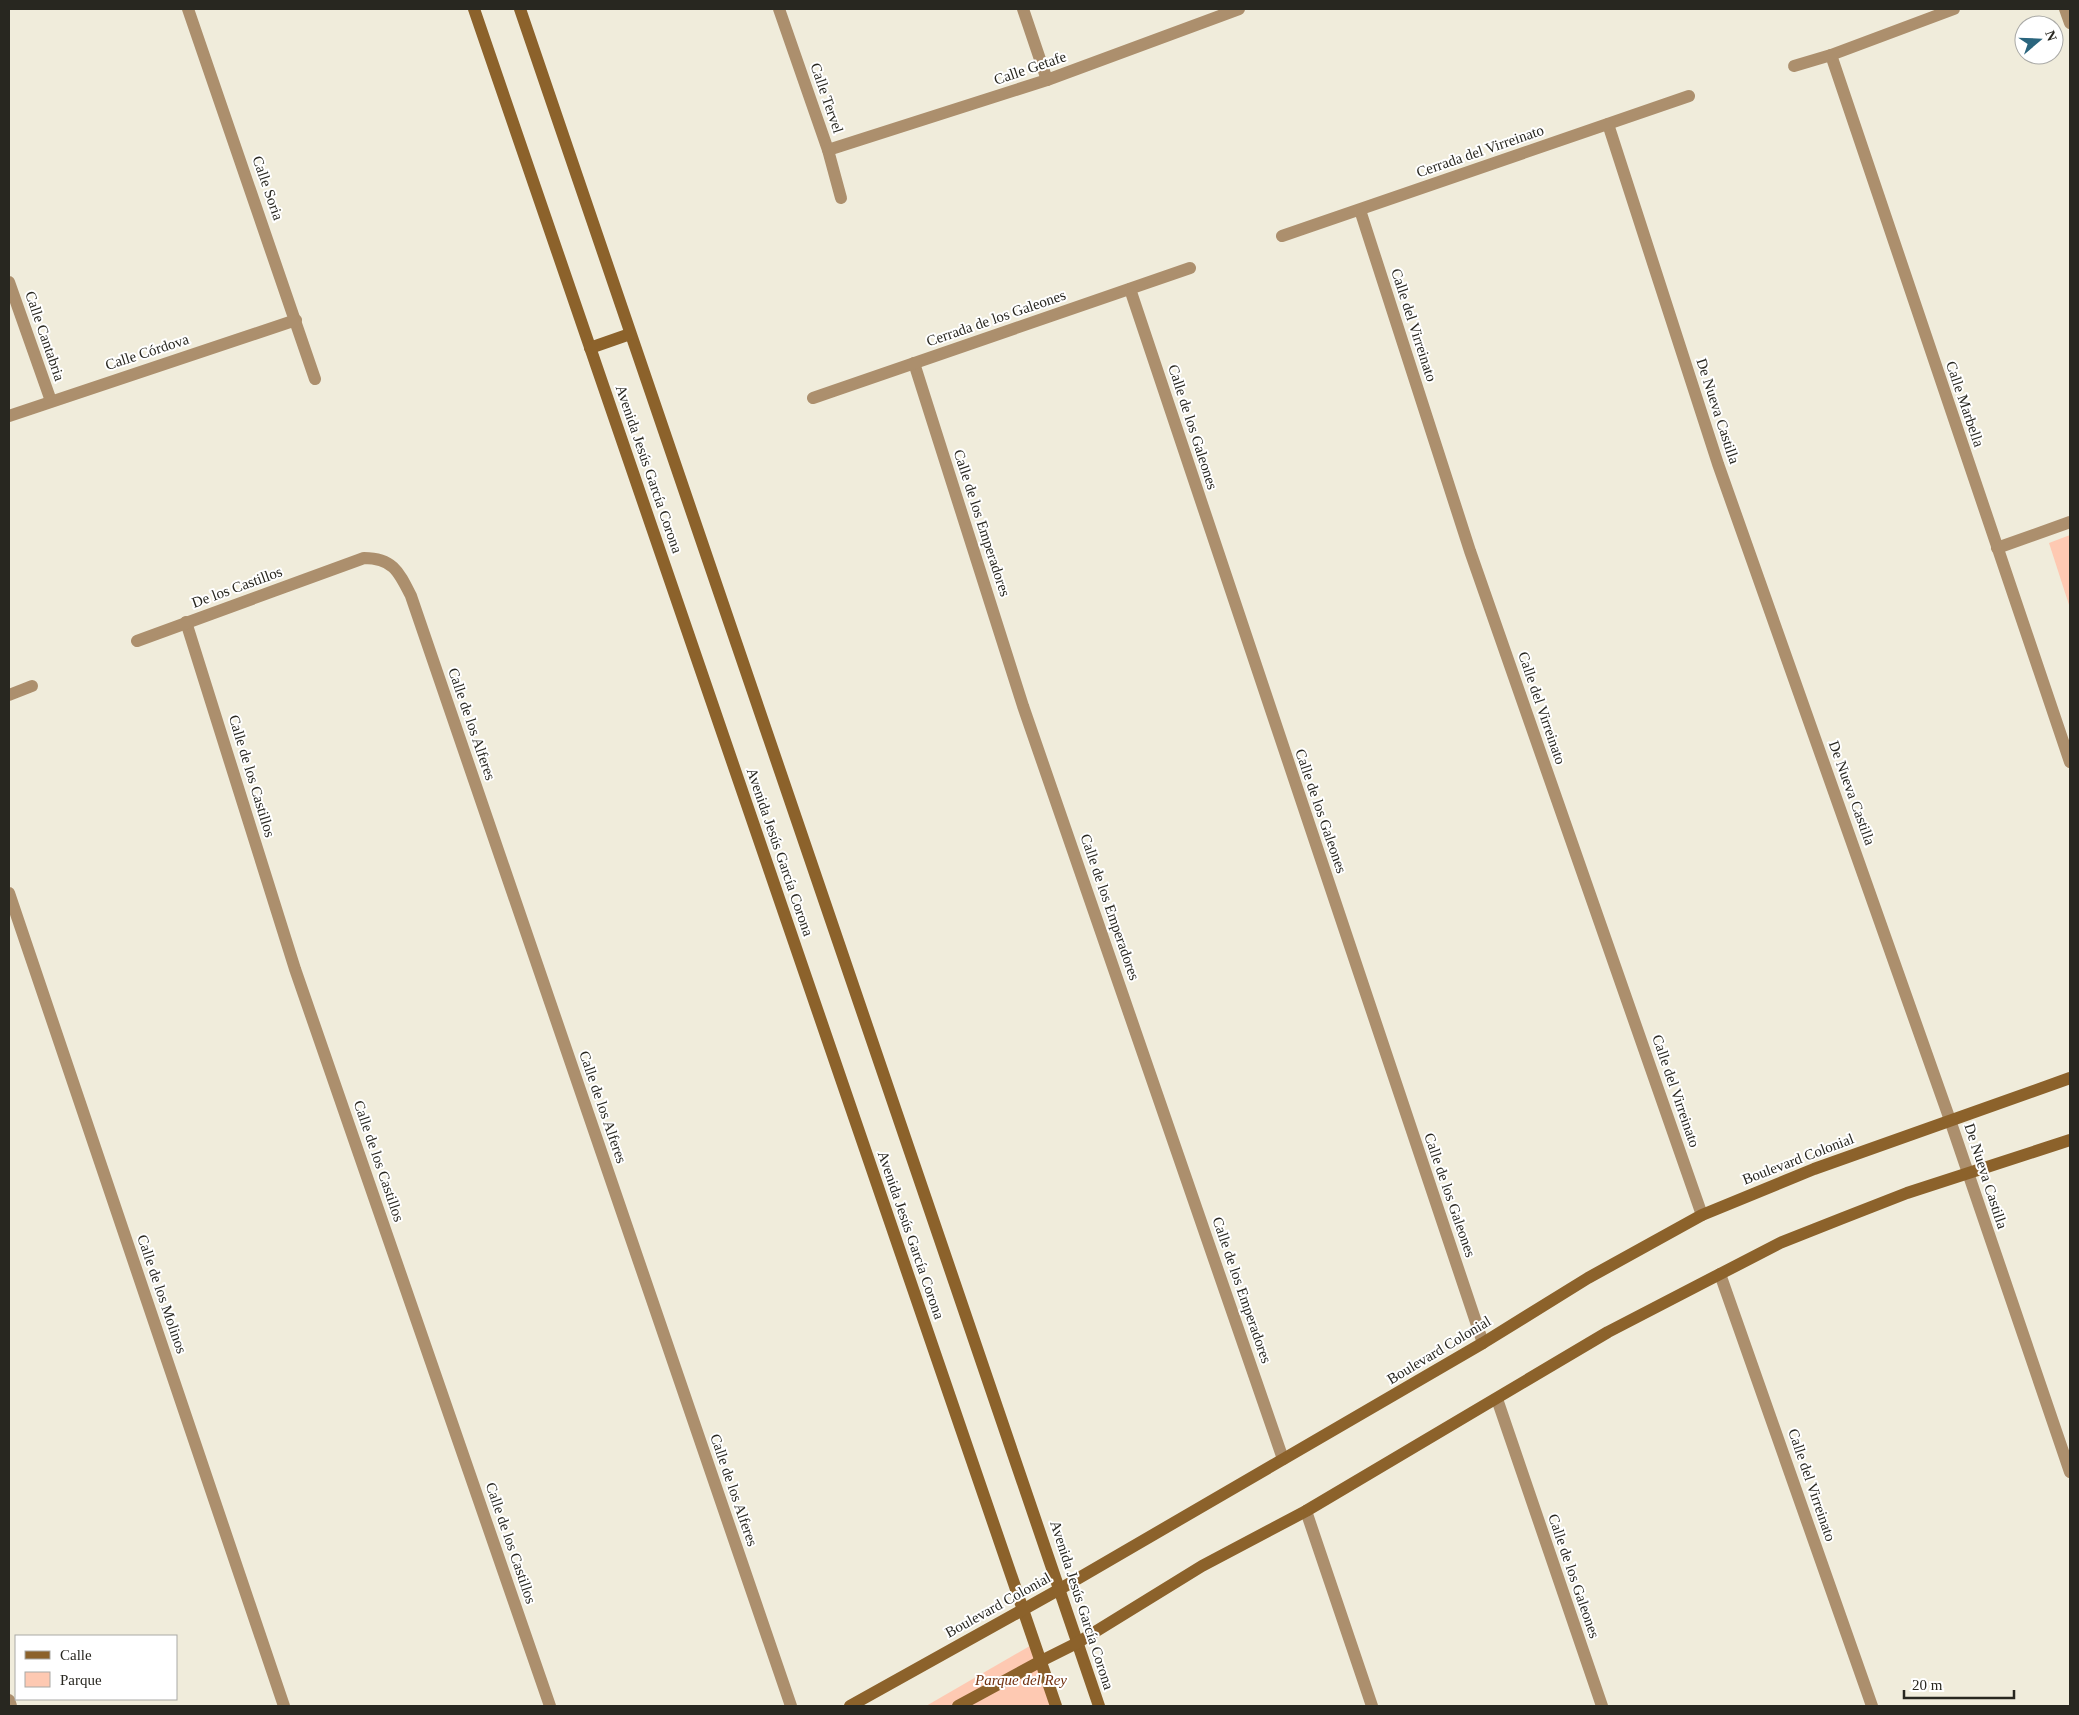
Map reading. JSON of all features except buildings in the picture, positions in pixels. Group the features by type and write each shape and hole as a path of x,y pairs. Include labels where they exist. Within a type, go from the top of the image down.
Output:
{"street":[{"name":"Calle Soria","path":"188,9 296,320 314,379"},
{"name":"Avenida Jesús García Corona","path":"474,9 1056,1706"},
{"name":"Avenida Jesús García Corona","path":"520,9 1099,1706"},
{"name":"Calle Tervel","path":"779,9 828,150 841,198"},
{"path":"1023,9 1048,80"},
{"name":"Calle Getafe","path":"828,150 1048,80 1239,9"},
{"path":"1794,66 1831,55 1954,9"},
{"path":"2065,9 2070,23"},
{"name":"Calle Marbella","path":"1831,55 2070,762"},
{"name":"Cerrada del Virreinato","path":"1282,236 1689,96"},
{"name":"De Nueva Castilla","path":"1608,124 1718,464 1950,1120 2070,1472"},
{"name":"Calle del Virreinato","path":"1360,210 1470,551 1702,1215"},
{"name":"Cerrada de los Galeones","path":"813,398 1190,268"},
{"name":"Calle Cantabria","path":"9,282 51,401"},
{"name":"Calle de los Galeones","path":"1130,289 1483,1343"},
{"name":"Calle Córdova","path":"9,416 296,320"},
{"path":"590,348 630,334"},
{"name":"Calle de los Emperadores","path":"914,363 1023,706 1283,1459"},
{"path":"1997,548 2070,522"},
{"name":"Calle de los Alferes","path":"348,563 364,558 376,558 386,562 395,568 411,596 791,1706"},
{"name":"De los Castillos","path":"137,641 348,563"},
{"name":"Calle de los Castillos","path":"186,622 295,969 550,1706"},
{"path":"9,695 32,686"},
{"name":"Calle de los Molinos","path":"9,893 284,1706"},
{"name":"Boulevard Colonial","path":"850,1706 1060,1589 1483,1343 1588,1278 1702,1215 1814,1169 2070,1078"},
{"path":"958,1706 1041,1661 1077,1644 1202,1566 1306,1511 1608,1332 1780,1243 1907,1194 2070,1140"},
{"name":"Calle del Virreinato","path":"1720,1274 1872,1706"},
{"name":"Calle de los Galeones","path":"1497,1399 1602,1706"},
{"path":"1306,1511 1372,1706"},
{"path":"9,1700 11,1706"}],"green space":[{"path":"2070,535 2070,608 2049,543"},
{"name":"Parque del Rey","path":"1035,1643 1057,1706 926,1706"}]}
